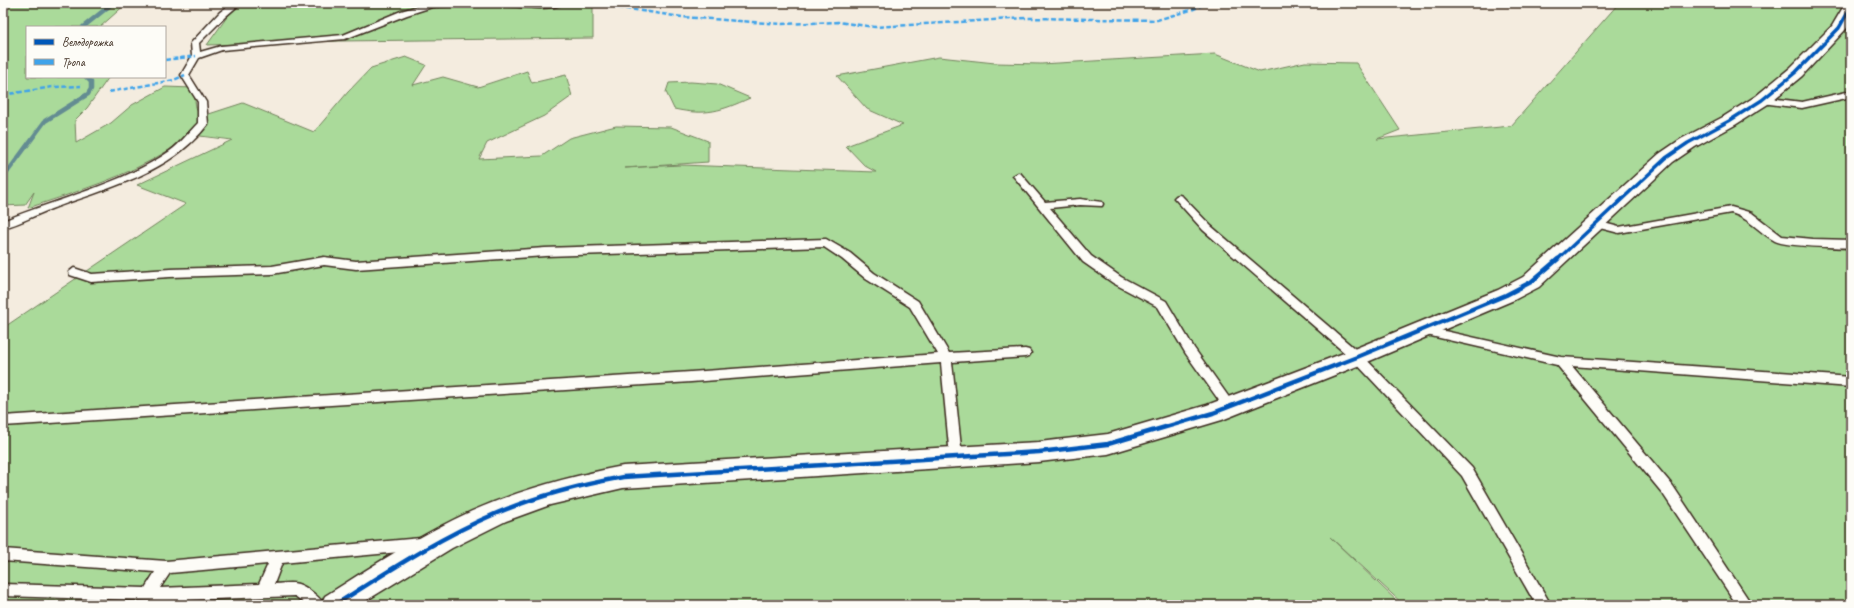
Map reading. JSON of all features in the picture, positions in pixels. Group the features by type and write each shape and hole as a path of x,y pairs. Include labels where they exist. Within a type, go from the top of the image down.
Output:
{"street":[{"path":"335,605 440,542 480,520 518,505 578,486 623,477 1039,452 1108,444 1136,437 1229,406 1357,357 1506,295 1531,282 1596,224 1666,158 1688,143 1729,121 1762,100 1796,72 1839,28 1851,7"}],"lane":[{"path":"3,225 47,207 125,180 174,153 203,124 202,102 185,75 196,56 195,43 223,14 237,3"},
{"path":"196,56 221,48 304,42 345,37 404,13 432,4 464,3"},
{"path":"501,3 544,5 560,3"},
{"path":"1762,100 1802,105 1851,94"},
{"path":"1018,176 1087,259 1117,280 1162,304 1190,351 1229,406"},
{"path":"1179,198 1207,228 1357,357 1468,472 1544,605"},
{"path":"1043,206 1080,202 1098,204"},
{"path":"1596,224 1619,230 1731,210 1748,215 1779,239 1813,243 1851,244"},
{"path":"74,272 92,278 170,273 272,270 324,261 356,264 545,252 826,243 846,256 870,276 914,304 946,358 956,457"},
{"path":"1422,330 1561,361 1851,382"},
{"path":"3,421 691,377 1025,353"},
{"path":"1561,361 1595,404 1668,490 1744,605"},
{"path":"3,555 166,567 278,558 440,542"},
{"path":"264,590 278,558"},
{"path":"148,595 166,567"},
{"path":"3,590 148,595 298,589 317,605"}],"green space":[{"path":"3,3 127,3 101,26 26,26 26,78 108,78 87,108 75,120 76,143 111,123 132,105 165,87 193,88 196,107 202,122 209,114 243,103 314,132 348,92 371,68 406,57 426,65 413,85 443,77 478,87 527,71 532,83 566,75 572,96 544,116 487,143 479,159 542,156 569,138 616,126 671,127 708,141 708,162 625,168 680,165 876,172 865,166 846,146 903,125 867,109 837,76 939,57 995,63 1041,64 1215,54 1260,72 1305,62 1356,63 1400,130 1377,139 1511,126 1619,3 1851,3 1851,605 1404,605 1330,537 1401,605 3,605 3,328 186,204 137,185 232,140 192,135 196,129 172,148 153,160 118,176 28,208 34,192 25,205 3,206"},
{"path":"237,3 593,3 593,38 340,41 207,45"},
{"path":"691,82 717,84 750,98 713,111 695,112 674,109 666,92 669,83"}],"waterway":[{"path":"84,26 113,3"},
{"path":"3,178 45,121 88,94 91,89 91,82 87,78"}],"marked path":[{"path":"588,3 682,17 782,24 838,22 875,27 1027,18 1157,20 1194,9 1206,3"},
{"path":"166,60 196,56"},
{"path":"109,92 174,80 185,75"},
{"path":"3,95 52,87 81,86"}],"cycle path":[{"path":"335,605 388,571 461,529 497,512 514,506 550,494 586,485 623,477 1039,452 1108,444 1136,437 1213,413 1357,357 1506,295 1531,282 1666,158 1688,143 1729,121 1762,100 1796,72 1839,28 1851,7"}]}
